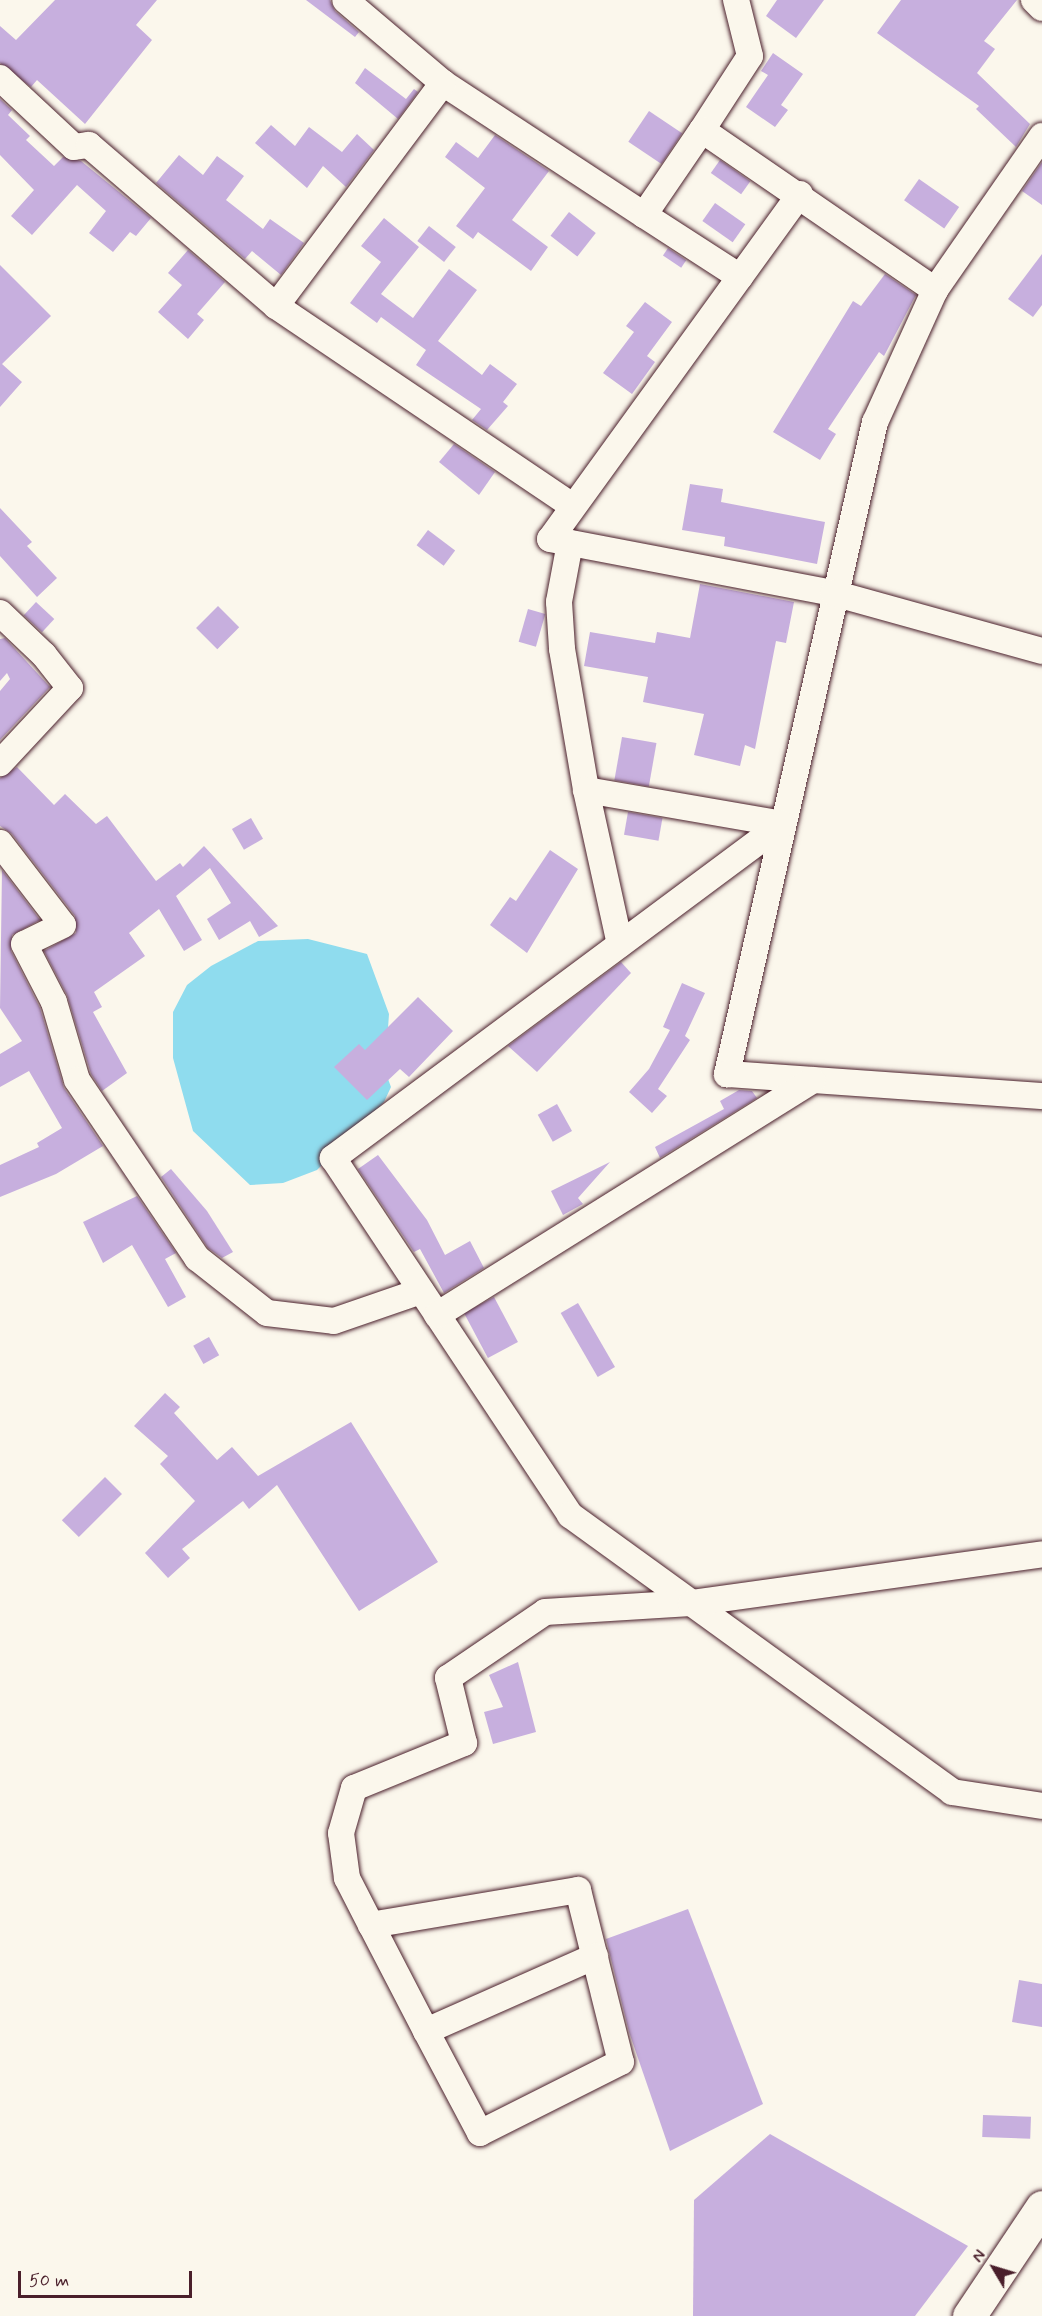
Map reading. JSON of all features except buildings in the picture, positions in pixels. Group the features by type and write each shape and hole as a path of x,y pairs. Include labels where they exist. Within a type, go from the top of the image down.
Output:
{"main road":[{"path":"969,2316 1042,2206"}],"street":[{"path":"345,0 443,83 740,277"},
{"path":"644,215 750,56 736,0"},
{"path":"1034,0 1042,8"},
{"path":"0,78 74,147 89,145 276,306 573,506"},
{"path":"276,306 443,83"},
{"path":"702,130 800,194 935,290"},
{"path":"1042,136 935,290 875,422 833,593 727,1074 1042,1096"},
{"path":"800,194 550,539 833,593 1042,651"},
{"path":"570,543 559,602 561,638 586,790 620,944"},
{"path":"0,613 44,654 70,688 0,763"},
{"path":"586,790 782,824"},
{"path":"782,824 333,1158 570,1515 952,1792 1042,1806"},
{"path":"0,843 63,925 24,944 54,1002 77,1080 197,1258 267,1313 334,1321 421,1291"},
{"path":"437,1315 813,1080"},
{"path":"371,1925 578,1890 621,2062 480,2133 426,2031 371,1925 347,1878 341,1833 354,1788 464,1743 448,1678 545,1612 691,1603 1042,1554"},
{"path":"426,2031 595,1956"}],"water":[{"path":"308,939 367,954 389,1014 385,1071 391,1087 384,1102 317,1170 283,1183 250,1185 193,1131 173,1058 173,1012 187,985 211,966 258,941"}]}
